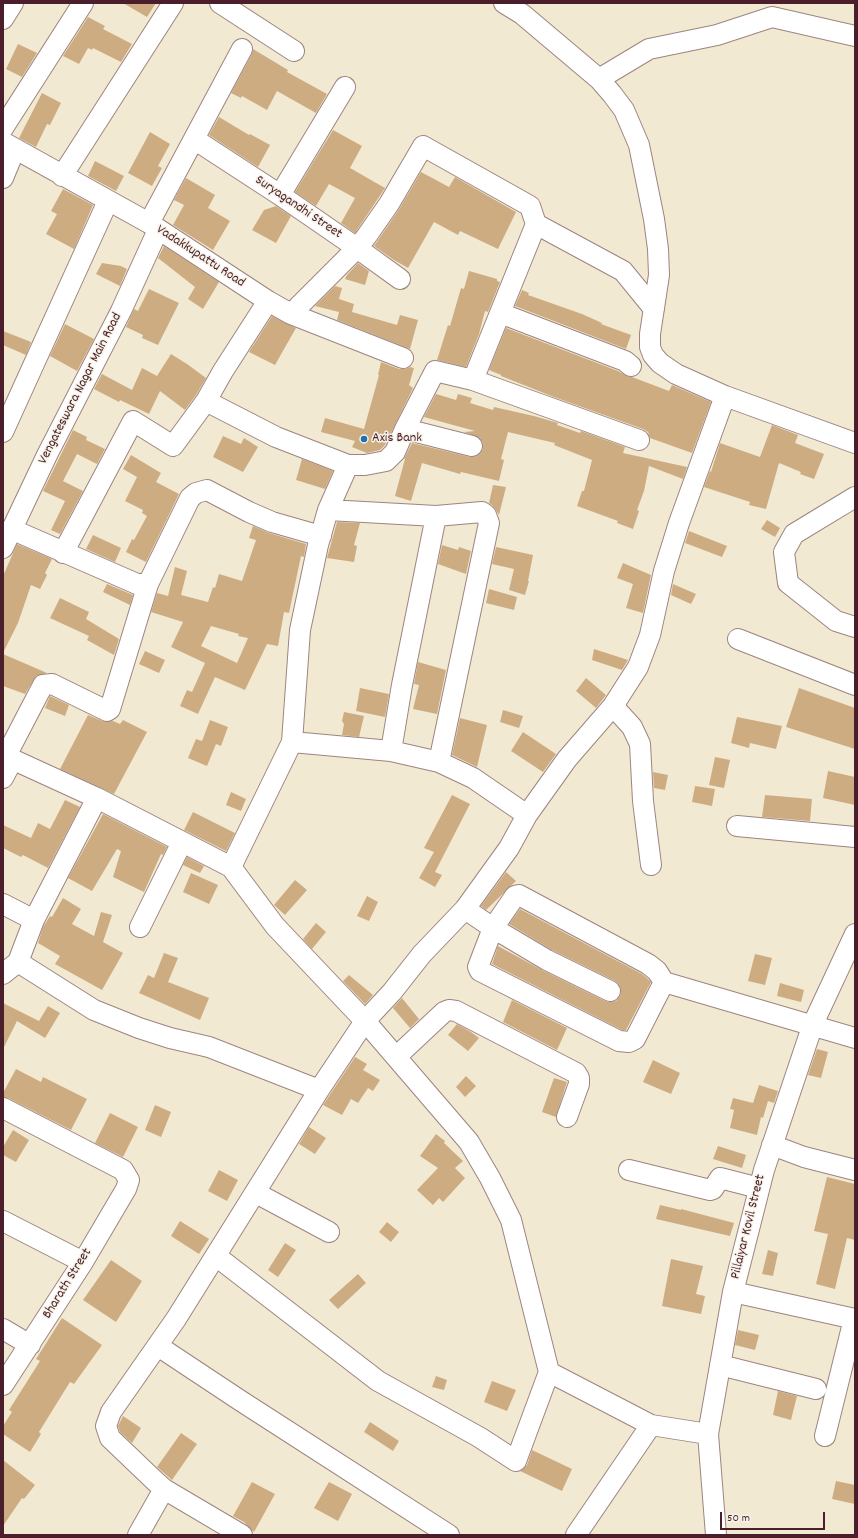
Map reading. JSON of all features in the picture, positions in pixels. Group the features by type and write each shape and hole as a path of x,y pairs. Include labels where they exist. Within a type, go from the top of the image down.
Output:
{"street":[{"path":"3,19 13,3"},
{"path":"3,128 83,3"},
{"path":"62,176 173,3"},
{"path":"220,3 294,51"},
{"path":"504,3 522,14 599,79 624,110 639,145 654,219 658,249 659,274 650,334 650,347 653,355 660,363 676,374 725,396 855,443"},
{"path":"599,79 649,49 717,35 775,10 855,36"},
{"name":"Vengateswara Nagar Main Road","path":"3,548 11,529 121,311 153,226 194,139 242,49"},
{"path":"280,195 345,88"},
{"name":"Suryagandhi Street","path":"194,139 280,195 400,279"},
{"path":"3,178 9,146"},
{"name":"Vadakkupattu Road","path":"9,146 153,226 268,301 291,314 403,358"},
{"path":"291,314 357,248 390,204 423,146 530,206 536,224 473,380"},
{"path":"3,432 108,201"},
{"path":"536,224 623,271 654,309"},
{"path":"63,553 133,421 173,446 206,401 223,371 268,301"},
{"path":"500,313 625,361 631,366"},
{"path":"206,401 276,437 348,465 365,465 386,460 395,452 405,429 436,371 473,380 639,440"},
{"path":"242,1535 164,1489 110,1438 106,1426 111,1412 158,1346 256,1193 319,1090 365,1021 392,992 422,954 465,909 509,848 527,815 567,760 614,706 638,667 650,635 664,571 679,524 725,396"},
{"path":"405,429 472,446"},
{"path":"231,867 292,742 300,630 328,510 348,465"},
{"path":"3,778 7,757 43,685 52,684 107,711 110,709 148,584 190,498 196,493 207,490 272,522 321,536"},
{"path":"855,497 794,534 784,552 788,582 836,621 855,627"},
{"path":"328,510 436,516 482,512 486,515 489,523 439,762"},
{"path":"391,751 402,684 436,516"},
{"path":"11,529 137,584 148,584"},
{"path":"738,639 855,685"},
{"path":"614,706 632,728 640,744 643,801 651,865"},
{"path":"292,742 391,751 439,762 473,778 527,815"},
{"path":"7,757 97,798 231,867 275,926 365,1021 469,1142 490,1178 511,1220 550,1372 516,1461 479,1437 378,1381 216,1256"},
{"path":"97,798 11,968 94,1010 139,1028 170,1038 209,1047 319,1090"},
{"path":"736,826 855,837"},
{"path":"140,928 182,842"},
{"path":"664,982 635,1039 629,1042 619,1041 478,969 478,964 493,928 515,896 522,896 648,964 657,972 664,982 813,1024 855,1038"},
{"path":"3,904 34,920"},
{"path":"465,909 493,928 547,960 610,991"},
{"name":"Pillaiyar Kovil Street","path":"716,1535 708,1434 733,1292 759,1188 813,1024 855,934"},
{"path":"396,1057 444,1012 448,1010 456,1011 576,1073 579,1078 578,1084 567,1118"},
{"name":"Bharath Street","path":"3,1108 123,1170 129,1180 126,1189 83,1262 3,1385"},
{"path":"772,1145 804,1157 855,1170"},
{"path":"629,1170 710,1190 713,1189 720,1178 759,1188"},
{"path":"256,1193 329,1232"},
{"path":"3,1221 83,1262"},
{"path":"733,1292 855,1319 825,1436"},
{"path":"3,1329 30,1344"},
{"path":"158,1346 449,1535"},
{"path":"720,1365 816,1389"},
{"path":"550,1372 651,1425 708,1434"},
{"path":"576,1535 651,1425"},
{"path":"138,1535 164,1489"}],"building":[{"path":"123,3 156,3 147,17"},
{"path":"88,17 105,26 103,29 132,44 121,62 93,48 92,50 88,48 79,64 63,56"},
{"path":"18,44 37,53 22,77 6,69"},
{"path":"253,49 288,70 287,72 327,94 316,113 277,91 267,110 242,96 241,98 231,93 252,54"},
{"path":"42,93 61,103 50,125 47,124 36,147 19,138"},
{"path":"219,117 249,135 250,134 270,145 258,167 209,135"},
{"path":"333,130 362,146 350,168 385,188 355,233 341,223 355,198 329,184 316,206 295,192"},
{"path":"150,132 170,144 158,166 162,168 152,186 128,173"},
{"path":"95,161 124,176 116,191 88,176"},
{"path":"421,172 449,187 455,177 516,212 498,249 460,231 458,235 434,222 408,268 374,246 398,211"},
{"path":"186,178 215,195 208,208 230,221 213,250 173,225 184,205 174,200"},
{"path":"63,189 93,205 74,249 46,234 57,214 51,211"},
{"path":"276,206 291,216 276,243 252,230 264,210"},
{"path":"164,246 219,282 203,309 188,299 195,287 158,258"},
{"path":"102,263 121,266 127,269 120,286 96,274"},
{"path":"358,263 369,271 365,285 345,279"},
{"path":"469,271 497,279 497,281 500,282 488,312 485,311 479,334 466,367 437,360 448,325 450,326 461,288 464,289"},
{"path":"335,286 342,288 339,299 354,304 352,312 397,325 400,315 418,320 410,349 337,320 339,312 315,306"},
{"path":"149,289 179,303 158,345 142,338 143,335 126,327 134,309 138,311"},
{"path":"522,290 529,293 528,295 582,314 602,323 601,324 631,335 626,349 515,306"},
{"path":"272,316 296,328 275,365 249,352"},
{"path":"65,324 94,339 77,371 50,356"},
{"path":"506,328 618,371 629,377 669,391 672,385 711,402 692,453 650,438 648,432 643,429 554,397 489,370"},
{"path":"3,331 31,342 26,355 3,345"},
{"path":"171,354 206,378 185,410 160,391 149,414 120,400 119,402 94,389 102,374 132,390 142,368 157,376"},
{"path":"381,362 399,369 410,367 414,368 409,385 413,388 385,445 380,450 367,453 352,447 355,441 321,432 325,418 364,429 379,375"},
{"path":"436,394 456,400 458,394 472,398 470,403 493,410 494,407 534,416 558,423 557,425 580,433 581,431 625,447 623,453 687,467 683,479 649,466 644,491 637,510 639,511 633,529 617,523 618,521 577,506 582,491 584,491 592,460 554,445 555,443 508,432 501,459 504,460 499,481 461,472 460,474 422,463 411,501 395,496 404,459 412,443 470,457 475,457 480,454 483,449 483,443 480,438 464,432 475,431 424,417"},
{"path":"772,425 798,435 795,443 824,454 814,479 800,474 801,472 779,463 766,509 749,505 750,502 704,487 710,471 711,472 720,443 760,457"},
{"path":"73,430 87,437 86,440 105,449 97,464 77,454 63,481 83,491 60,534 51,530 65,501 43,491"},
{"path":"223,436 241,444 244,438 258,447 243,472 213,457"},
{"path":"131,455 161,473 156,482 179,494 146,562 126,552 132,539 134,540 147,516 142,513 143,510 125,501 137,477 123,469"},
{"path":"302,459 333,471 325,489 296,480"},
{"path":"493,485 506,487 499,515 489,503"},
{"path":"767,520 780,528 775,537 761,529"},
{"path":"337,522 360,523 354,545 357,546 354,562 327,558"},
{"path":"253,526 269,533 306,544 304,557 301,556 289,613 284,612 278,646 267,644 245,690 215,677 198,714 180,706 187,690 192,692 205,663 171,647 183,622 151,612 157,593 168,596 175,567 187,571 181,595 208,602 213,587 215,588 219,574 242,581 256,540 249,538","holes":["211,626 239,634 238,636 248,638 237,663 201,646"]},
{"path":"689,531 727,546 722,557 685,543"},
{"path":"93,535 121,548 115,562 86,549"},
{"path":"17,544 52,559 45,573 47,575 40,589 31,585 18,623 3,653 3,576"},
{"path":"442,545 458,550 459,547 471,551 466,574 438,564"},
{"path":"496,547 533,555 525,595 509,590 514,569 492,564"},
{"path":"623,563 651,575 643,613 626,608 633,584 617,578"},
{"path":"107,584 133,595 130,605 103,592"},
{"path":"673,584 696,594 691,604 671,595"},
{"path":"489,589 517,597 514,610 486,603"},
{"path":"60,598 89,612 86,619 119,639 114,655 87,640 89,636 50,618"},
{"path":"594,649 628,660 622,670 592,660"},
{"path":"145,651 165,660 159,673 139,664"},
{"path":"3,654 47,673 36,676 25,694 3,686"},
{"path":"418,662 446,670 437,714 413,709 419,685 414,684"},
{"path":"586,678 606,695 596,708 576,691"},
{"path":"360,688 389,694 385,717 356,711"},
{"path":"799,688 855,708 855,749 786,727"},
{"path":"50,696 69,705 65,716 45,708"},
{"path":"503,710 523,716 519,728 500,722"},
{"path":"344,712 364,716 359,737 342,735 344,724 342,721"},
{"path":"88,715 102,721 113,721 120,724 123,720 147,732 114,794 60,769"},
{"path":"737,717 782,726 776,749 750,743 749,748 731,743"},
{"path":"460,718 487,725 477,767 452,755"},
{"path":"210,720 228,727 221,746 216,744 207,766 188,758 196,739 202,741"},
{"path":"523,732 556,754 543,772 511,751"},
{"path":"715,757 730,760 724,788 709,785"},
{"path":"828,771 855,777 855,805 823,798"},
{"path":"653,772 668,775 665,790 654,788"},
{"path":"695,786 715,789 712,806 692,802"},
{"path":"231,792 246,799 241,811 226,805"},
{"path":"452,795 470,804 435,872 442,875 435,887 419,878 434,852 424,848"},
{"path":"765,795 812,799 810,821 762,817"},
{"path":"65,800 80,807 48,868 23,855 21,857 3,848 3,825 31,838 38,823 50,829"},
{"path":"193,812 235,833 226,851 184,830"},
{"path":"103,814 167,847 163,855 161,854 144,892 113,877 121,851 117,849 92,891 68,878"},
{"path":"187,857 204,866 200,873 183,865"},
{"path":"506,872 516,881 486,910 481,906"},
{"path":"191,873 218,885 209,904 183,892"},
{"path":"295,880 307,890 285,915 274,905"},
{"path":"367,896 378,902 369,921 357,916"},
{"path":"63,898 81,909 72,924 94,936 101,912 112,915 103,942 123,953 102,990 55,964 60,956 38,943 43,927 50,916 52,917"},
{"path":"520,909 642,974 651,982 626,1030 622,1030 492,964 498,946 542,970 605,1001 616,1001 620,996 621,990 619,984 615,981 552,950 509,924"},
{"path":"316,923 326,932 312,949 303,939"},
{"path":"164,953 178,958 168,982 209,998 200,1020 139,993 148,975 154,978"},
{"path":"755,954 772,958 765,985 748,981"},
{"path":"349,975 373,995 365,1004 343,981"},
{"path":"780,983 804,990 801,1002 777,996"},
{"path":"402,998 419,1019 410,1028 393,1008"},
{"path":"512,1000 567,1028 557,1050 503,1022"},
{"path":"3,1003 39,1021 48,1006 60,1013 45,1038 17,1021 3,1049"},
{"path":"457,1024 479,1038 468,1051 448,1035"},
{"path":"817,1049 828,1052 821,1078 808,1075"},
{"path":"355,1057 367,1064 363,1070 380,1080 373,1091 368,1088 358,1103 351,1099 342,1115 323,1105"},
{"path":"653,1060 680,1073 671,1094 643,1082"},
{"path":"16,1069 41,1082 43,1077 87,1099 71,1130 8,1098 3,1097 3,1093"},
{"path":"466,1076 476,1086 465,1097 456,1087"},
{"path":"554,1078 567,1082 556,1117 542,1112"},
{"path":"759,1085 778,1091 774,1103 768,1101 763,1118 761,1117 757,1135 730,1128 734,1110 730,1109 733,1098 753,1103"},
{"path":"155,1105 171,1112 161,1137 145,1130"},
{"path":"110,1113 138,1127 123,1157 95,1143"},
{"path":"309,1127 326,1138 315,1154 299,1144"},
{"path":"13,1130 29,1140 16,1162 3,1155 3,1147"},
{"path":"436,1134 445,1141 444,1143 463,1161 455,1168 465,1178 443,1202 439,1198 433,1205 417,1190 438,1168 420,1156"},
{"path":"718,1146 746,1155 742,1168 713,1159"},
{"path":"219,1170 238,1180 227,1201 208,1191"},
{"path":"827,1177 855,1184 855,1240 847,1238 835,1289 816,1284 828,1234 814,1231"},
{"path":"660,1205 734,1223 730,1236 656,1219"},
{"path":"180,1221 209,1239 199,1254 171,1236"},
{"path":"387,1222 399,1232 391,1242 379,1232"},
{"path":"285,1243 296,1250 278,1277 268,1270"},
{"path":"768,1250 778,1253 773,1276 762,1274"},
{"path":"671,1259 703,1266 696,1294 705,1296 701,1314 662,1306"},
{"path":"111,1260 142,1281 116,1322 83,1300"},
{"path":"358,1274 366,1283 338,1309 329,1300"},
{"path":"62,1318 102,1345 74,1384 70,1382 39,1432 41,1434 30,1452 3,1434 3,1426 12,1412 9,1410 40,1361 36,1359"},
{"path":"738,1330 759,1335 755,1350 735,1345"},
{"path":"436,1376 447,1380 444,1390 432,1387"},
{"path":"492,1381 516,1390 507,1411 484,1402"},
{"path":"778,1391 797,1396 791,1420 773,1415"},
{"path":"123,1416 141,1428 132,1443 120,1432 118,1426"},
{"path":"370,1422 399,1441 393,1451 364,1432"},
{"path":"181,1433 197,1444 172,1480 157,1467"},
{"path":"532,1450 572,1469 562,1491 520,1471 527,1465"},
{"path":"3,1460 35,1485 24,1499 22,1498 3,1526"},
{"path":"836,1481 855,1485 855,1504 832,1499"},
{"path":"252,1482 275,1494 254,1532 244,1522 233,1516"},
{"path":"329,1482 352,1494 338,1521 314,1508"}],"place":[{"name":"Axis Bank","path":"364,439"}]}
